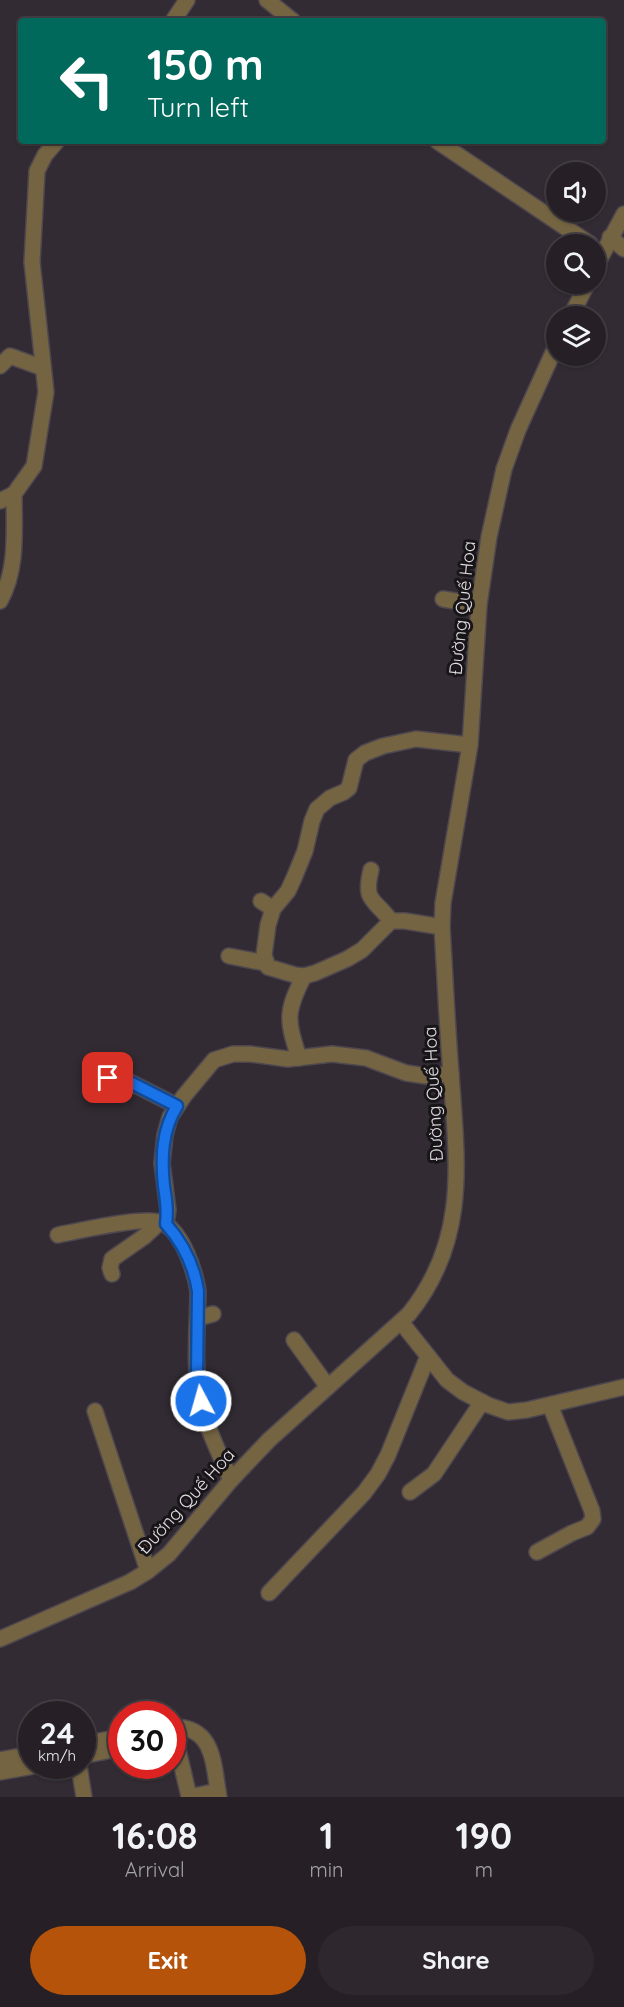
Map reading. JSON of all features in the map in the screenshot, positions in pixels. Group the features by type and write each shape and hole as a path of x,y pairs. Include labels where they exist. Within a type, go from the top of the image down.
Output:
{"street":[{"path":"175,18 187,0"},
{"path":"267,0 288,18"},
{"path":"0,601 13,561 7,497 34,466 46,392 32,262 37,171 45,155 54,144"},
{"path":"441,144 569,234"},
{"path":"606,242 624,214"},
{"path":"610,237 624,249"},
{"path":"0,366 10,356 43,368"},
{"name":"Đường Quế Hoa","path":"0,1639 130,1582 169,1554 231,1480 269,1440 401,1322 425,1294 442,1256 455,1210 457,1180 442,927 447,881 470,745 479,605 489,537 504,469 518,430 547,366"},
{"path":"442,599 479,605"},
{"path":"442,927 391,921 362,950 347,959 304,976 267,967 265,963 267,905 288,891 297,872 316,809 349,788 356,760 365,753 383,746 416,739 470,745"},
{"path":"371,870 367,886 370,898 391,921"},
{"path":"229,956 265,963"},
{"path":"299,1058 288,1019 304,976"},
{"path":"112,1274 110,1268 112,1259 163,1223 168,1210 162,1163 165,1135 170,1117 214,1060 233,1054 288,1059 332,1054 366,1058 406,1073 426,1076 451,1074"},
{"path":"91,1085 108,1078 124,1079 177,1106"},
{"path":"58,1235 152,1221 163,1223 186,1251 196,1280 197,1374 201,1401 214,1441 231,1480"},
{"path":"198,1318 213,1314"},
{"path":"401,1322 447,1380 482,1402 508,1412 527,1410 624,1387"},
{"path":"294,1340 328,1387"},
{"path":"269,1593 364,1492 378,1474 428,1356"},
{"path":"410,1492 434,1474 482,1402"},
{"path":"537,1552 587,1527 593,1519 592,1511 550,1405"},
{"path":"95,1411 148,1571"},
{"path":"185,1779 189,1797 219,1794 209,1745 197,1732 186,1726"},
{"path":"0,1760 18,1757"},
{"path":"0,1772 18,1769"},
{"path":"81,1779 84,1797"}],"route":[{"path":"108,1078 124,1079 177,1106 170,1117 165,1135 162,1163 168,1210 166,1224 186,1251 196,1280 198,1291 197,1374 201,1401"}]}
